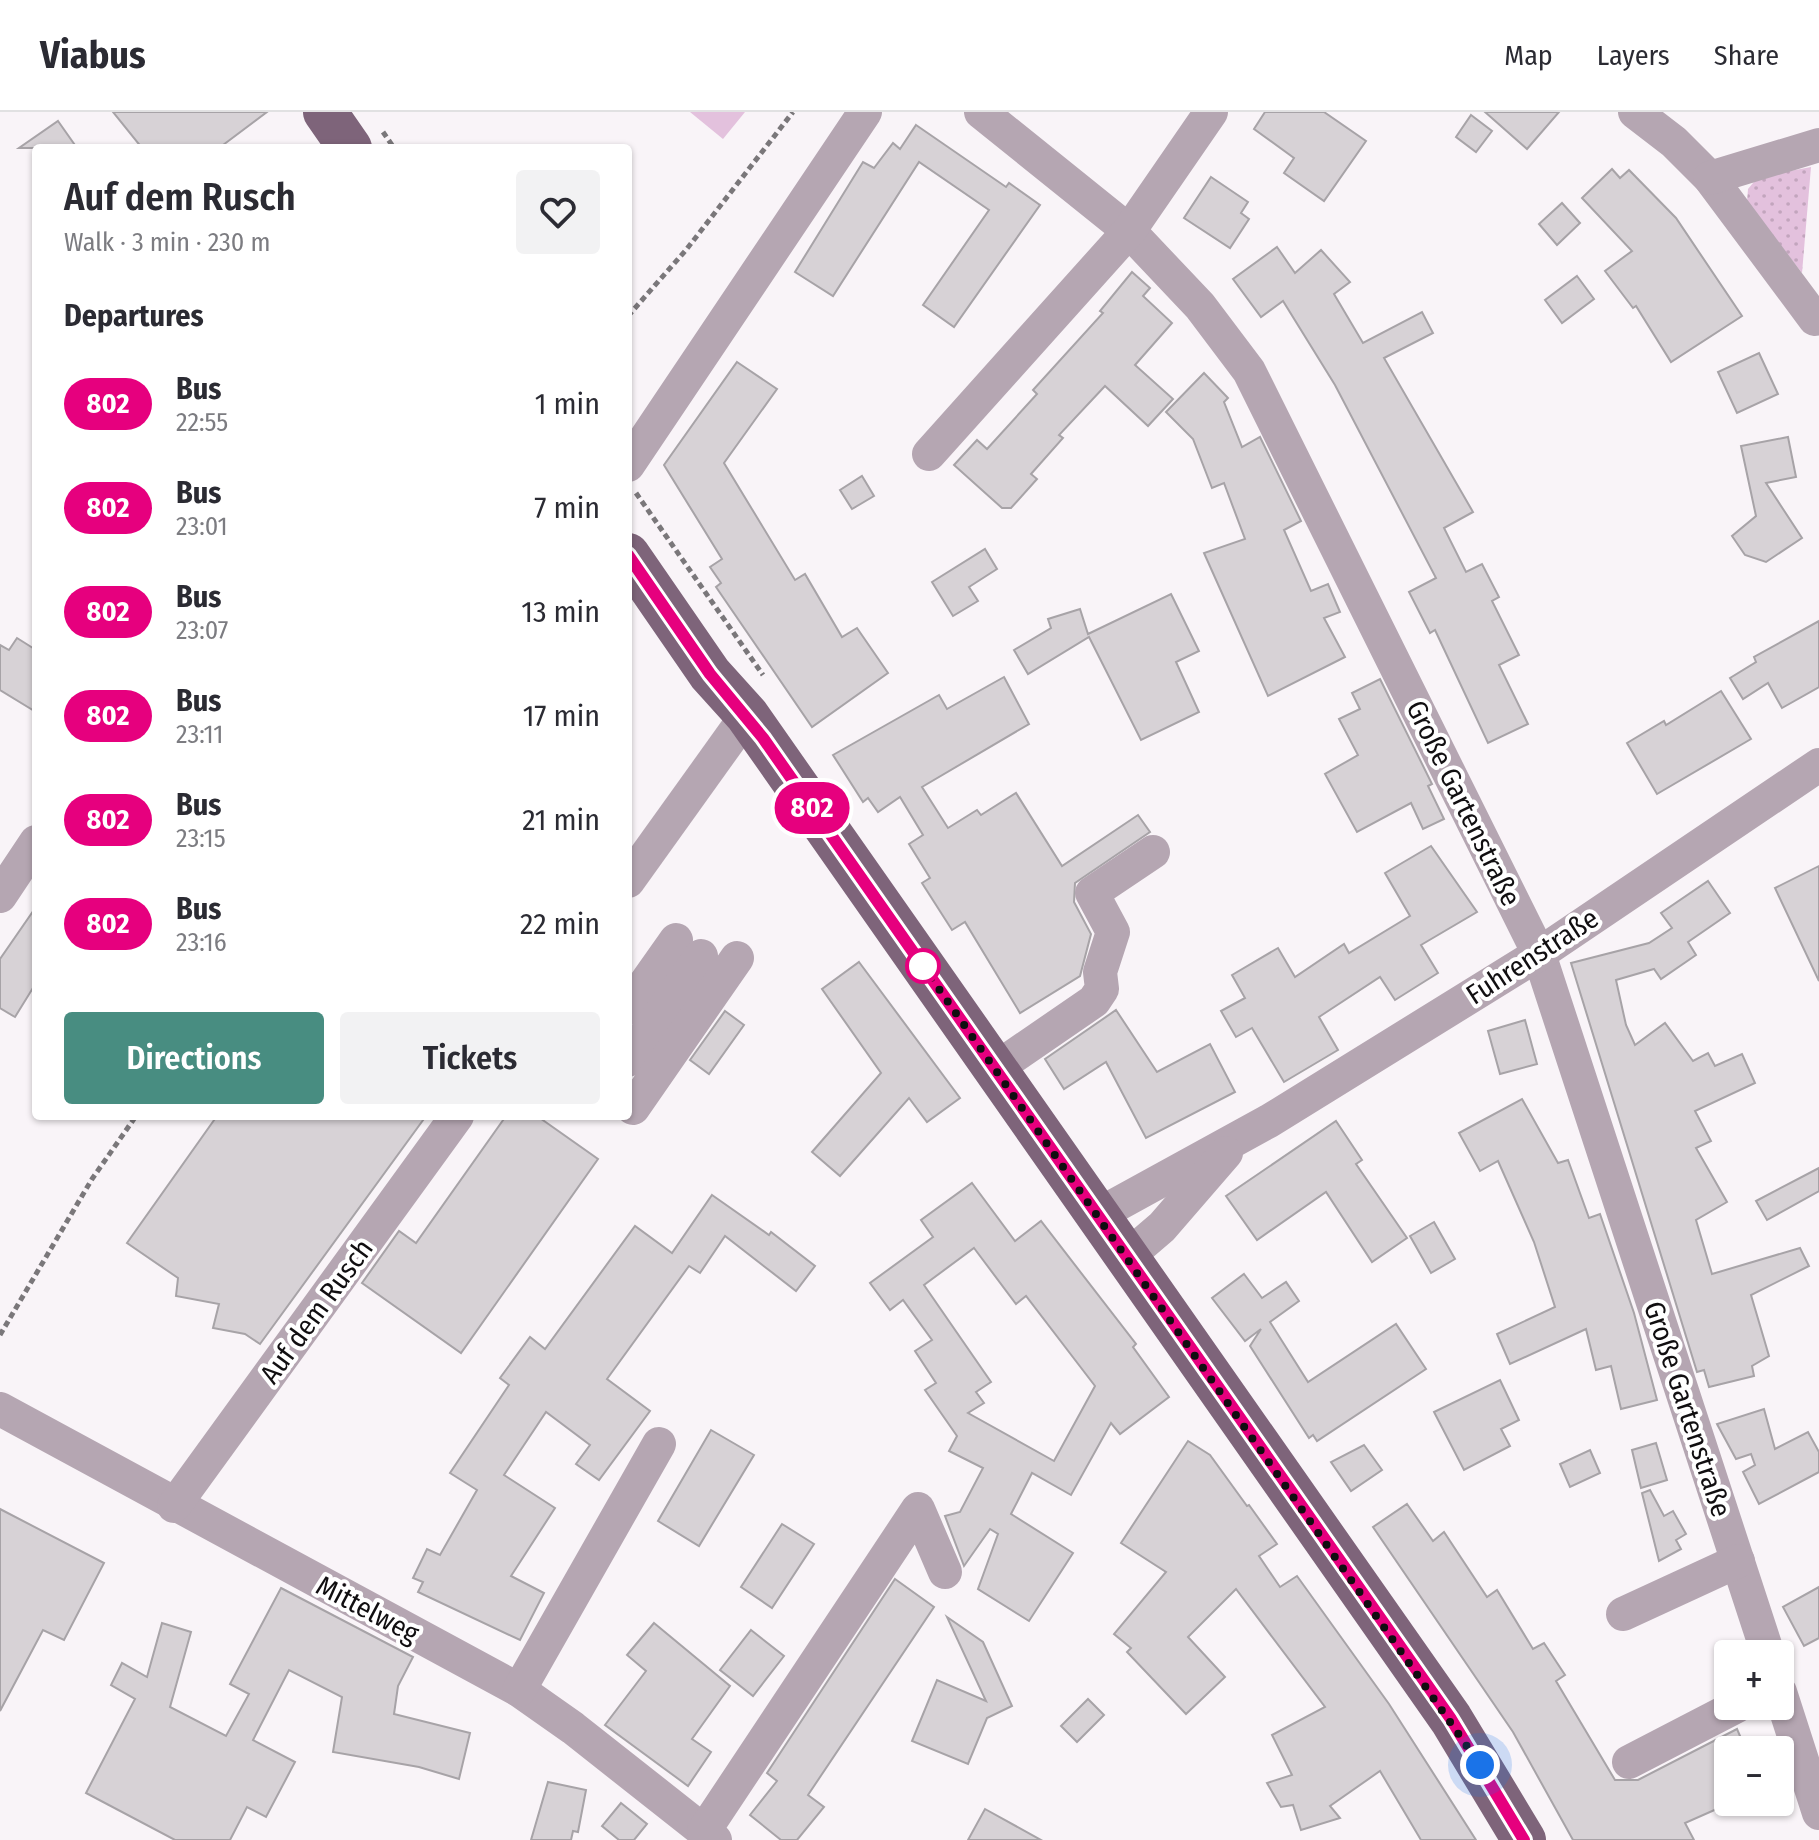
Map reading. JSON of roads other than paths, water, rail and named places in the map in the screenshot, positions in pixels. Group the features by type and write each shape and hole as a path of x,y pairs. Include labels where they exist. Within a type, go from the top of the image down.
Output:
{"main road":[{"path":"325,112 347,144"},
{"path":"632,538 724,665 747,715"},
{"path":"632,561 710,674 747,715 1451,1719 1524,1840"}],"street":[{"path":"632,459 865,112"},
{"name":"Große Gartenstraße","path":"981,112 1129,231 1200,306 1249,371 1539,954 1763,1640"},
{"path":"929,454 1129,231 1211,112"},
{"path":"1635,112 1674,142 1710,178 1817,326"},
{"path":"1710,178 1819,145"},
{"path":"1817,326 1819,285"},
{"path":"632,875 747,715"},
{"name":"Fuhrenstraße","path":"1096,1216 1240,1138 1539,954 1819,765"},
{"path":"0,896 32,848"},
{"path":"995,1069 1094,1001 1102,989 1100,972 1113,932 1092,893 1153,852"},
{"path":"632,1004 689,948 632,1053"},
{"path":"633,1108 737,958"},
{"name":"Auf dem Rusch","path":"174,1506 454,1120"},
{"name":"Fuhrenstraße","path":"1127,1257 1162,1227 1240,1138"},
{"name":"Mittelweg","path":"0,1409 174,1506 519,1690 573,1728 710,1836"},
{"path":"519,1690 659,1444"},
{"path":"710,1836 918,1509 945,1572"},
{"path":"1623,1614 1738,1561"},
{"path":"1629,1762 1714,1718"},
{"path":"1789,1720 1819,1813"}]}
